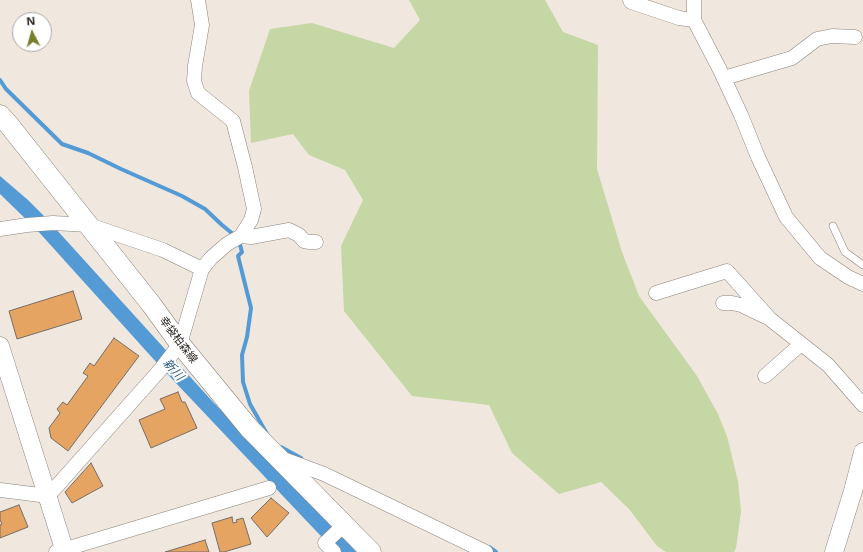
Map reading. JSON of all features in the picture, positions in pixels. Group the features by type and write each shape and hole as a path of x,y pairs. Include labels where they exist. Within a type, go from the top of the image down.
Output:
{"main road":[{"name":"幸袋柏森線","path":"0,115 151,304 177,349 342,527 371,552"}],"street":[{"path":"48,496 177,349 202,269 211,258 227,244 241,236 251,220 254,209 245,166 233,121 198,93 194,81 202,25 198,0"},
{"path":"630,0 679,18 694,20"},
{"path":"694,0 694,20 724,78 786,217 820,258 848,277 863,284"},
{"path":"724,78 792,58 817,39 832,36 855,37"},
{"path":"0,230 27,225 53,223 89,225 163,250 202,269"},
{"path":"241,236 251,237 289,230 299,235 304,241 316,242"},
{"path":"656,294 727,271 770,318 828,365 863,405"},
{"path":"723,303 741,305 763,317 770,318"},
{"path":"765,376 801,344"},
{"path":"0,346 48,496 62,551 269,488"},
{"path":"834,552 853,491 863,452"},
{"path":"276,456 324,474 486,552"},
{"path":"0,490 48,496"},
{"path":"329,549 342,527"}],"lane":[{"path":"833,226 845,252 863,265"}],"green space":[{"path":"409,0 545,0 563,32 598,45 597,169 622,252 639,296 697,376 718,414 727,436 738,481 741,512 736,548 734,552 666,552 657,546 629,509 601,482 559,494 512,453 489,405 412,396 344,311 341,246 363,200 345,170 309,155 293,134 251,143 249,91 270,29 312,23 394,48 420,20"}],"water":[{"name":"新川","path":"0,176 45,217 213,402 359,552 337,552 317,532 157,363 37,230 0,194"}],"building":[{"path":"73,291 82,319 17,339 9,311"},
{"path":"114,338 139,356 68,451 51,438 49,428 60,413 57,409 63,402 67,405 88,376 83,373 90,363 94,366"},
{"path":"178,392 182,402 185,402 197,428 151,448 139,420 165,409 160,399"},
{"path":"91,463 103,486 72,503 65,492"},
{"path":"271,498 289,513 267,537 251,518"},
{"path":"19,505 28,527 0,538 0,525 2,524 0,520 0,512"},
{"path":"232,517 233,523 237,522 236,520 243,518 251,544 220,552 212,523"},
{"path":"205,540 209,552 165,552"}],"waterway":[{"path":"0,80 6,89 62,144 88,153 182,196 205,209 239,241 242,252 238,256 251,308 247,337 242,355 243,382 250,404 267,434"},
{"path":"281,447 301,458"},
{"path":"489,547 496,552"}]}
